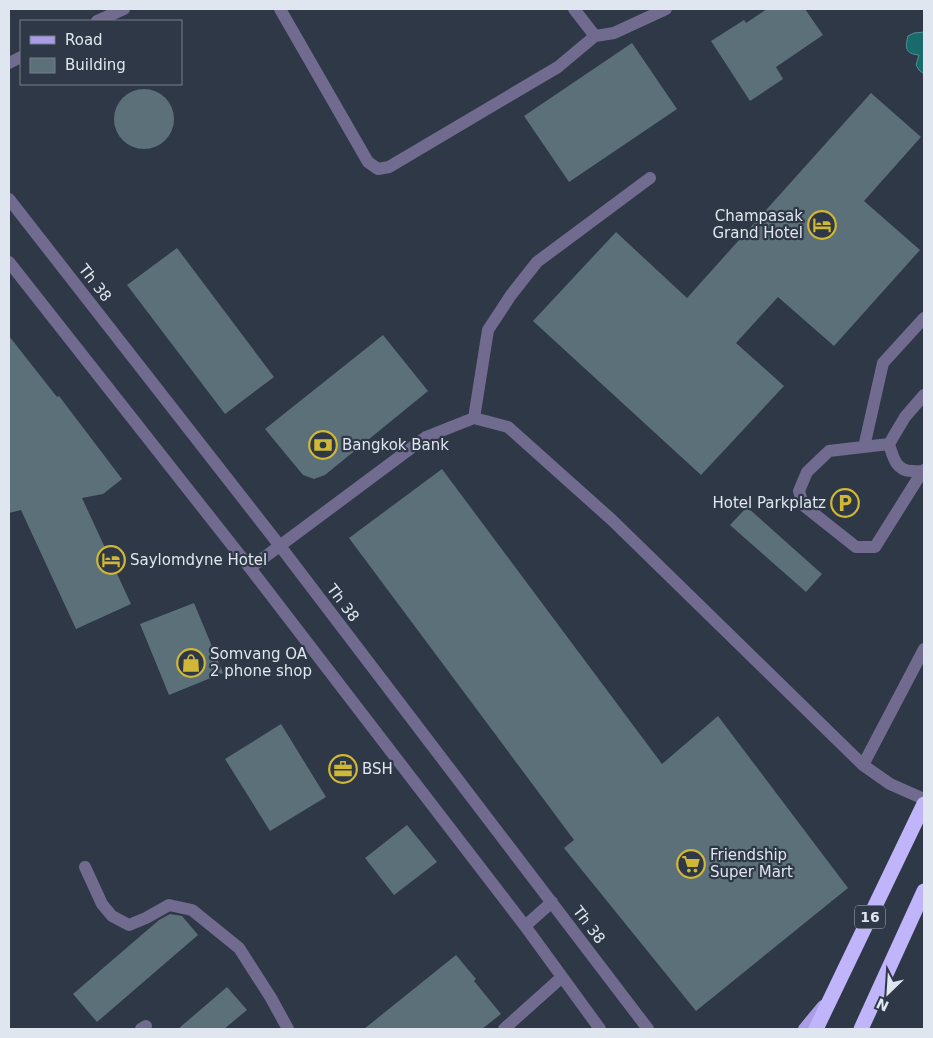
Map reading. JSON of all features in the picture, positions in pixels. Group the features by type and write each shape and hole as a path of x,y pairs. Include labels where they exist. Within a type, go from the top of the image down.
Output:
{"highway":[{"name":"16","path":"816,1029 924,804"},
{"name":"16","path":"861,1029 924,891"}],"main road":[{"path":"804,1029 833,995"}],"street":[{"path":"99,20 124,9"},
{"path":"280,9 368,162 378,169 389,167 558,67 595,36 614,33 666,9"},
{"path":"574,9 595,36"},
{"path":"474,418 488,330 511,295 537,262 650,178"},
{"name":"Th 38","path":"9,199 280,546 648,1029"},
{"path":"9,262 250,568 525,926 600,1029"},
{"path":"864,447 883,363 924,318"},
{"path":"923,471 906,471 895,463 889,444 905,416 924,395"},
{"path":"250,568 426,437 474,418 508,427 612,520 863,765 890,784 924,799"},
{"path":"889,444 829,451 806,472 799,491 803,505 856,547 875,547 923,471"},
{"path":"863,765 924,649"},
{"path":"85,867 102,904 112,916 129,925 169,905 192,910 213,926 239,948 288,1029"},
{"path":"525,926 552,902"},
{"path":"504,1029 562,977"}],"shaded area":[{"path":"924,32 924,74 916,65 919,55 911,53 906,47 906,43 908,36"}],"building":[{"path":"767,9 805,9 823,35 776,67 783,79 750,101 711,41 744,20 746,23"},
{"path":"632,43 677,109 569,182 524,116"},
{"path":"144,89 161,94 169,102 174,119 169,136 161,144 144,149 127,144 119,136 114,119 119,102 127,94"},
{"path":"871,93 921,137 864,201 920,250 834,346 778,297 736,343 784,386 701,475 533,321 616,232 687,298"},
{"path":"177,248 274,377 225,414 127,285"},
{"path":"383,335 428,391 325,475 314,479 303,475 265,429"},
{"path":"9,336 57,397 59,396 122,479 103,494 82,498 131,604 76,629 21,510 9,513"},
{"path":"442,469 662,764 718,716 848,888 696,1011 564,848 574,840 349,538"},
{"path":"747,507 822,574 806,592 730,525"},
{"path":"194,603 223,673 169,695 140,624"},
{"path":"281,724 326,797 270,831 225,759"},
{"path":"407,825 437,862 394,895 365,858"},
{"path":"170,914 182,916 198,935 97,1022 73,994 159,920"},
{"path":"456,955 501,1014 482,1029 364,1029"},
{"path":"227,987 247,1010 224,1029 178,1029"}],"place":[{"name":"Champasak Grand Hotel","path":"822,225"},
{"name":"Bangkok Bank","path":"323,445"},
{"name":"Hotel Parkplatz","path":"845,503"},
{"name":"Saylomdyne Hotel","path":"111,560"},
{"name":"Somvang OA 2 phone shop","path":"191,663"},
{"name":"BSH","path":"343,769"},
{"name":"Friendship Super Mart","path":"691,864"}]}
